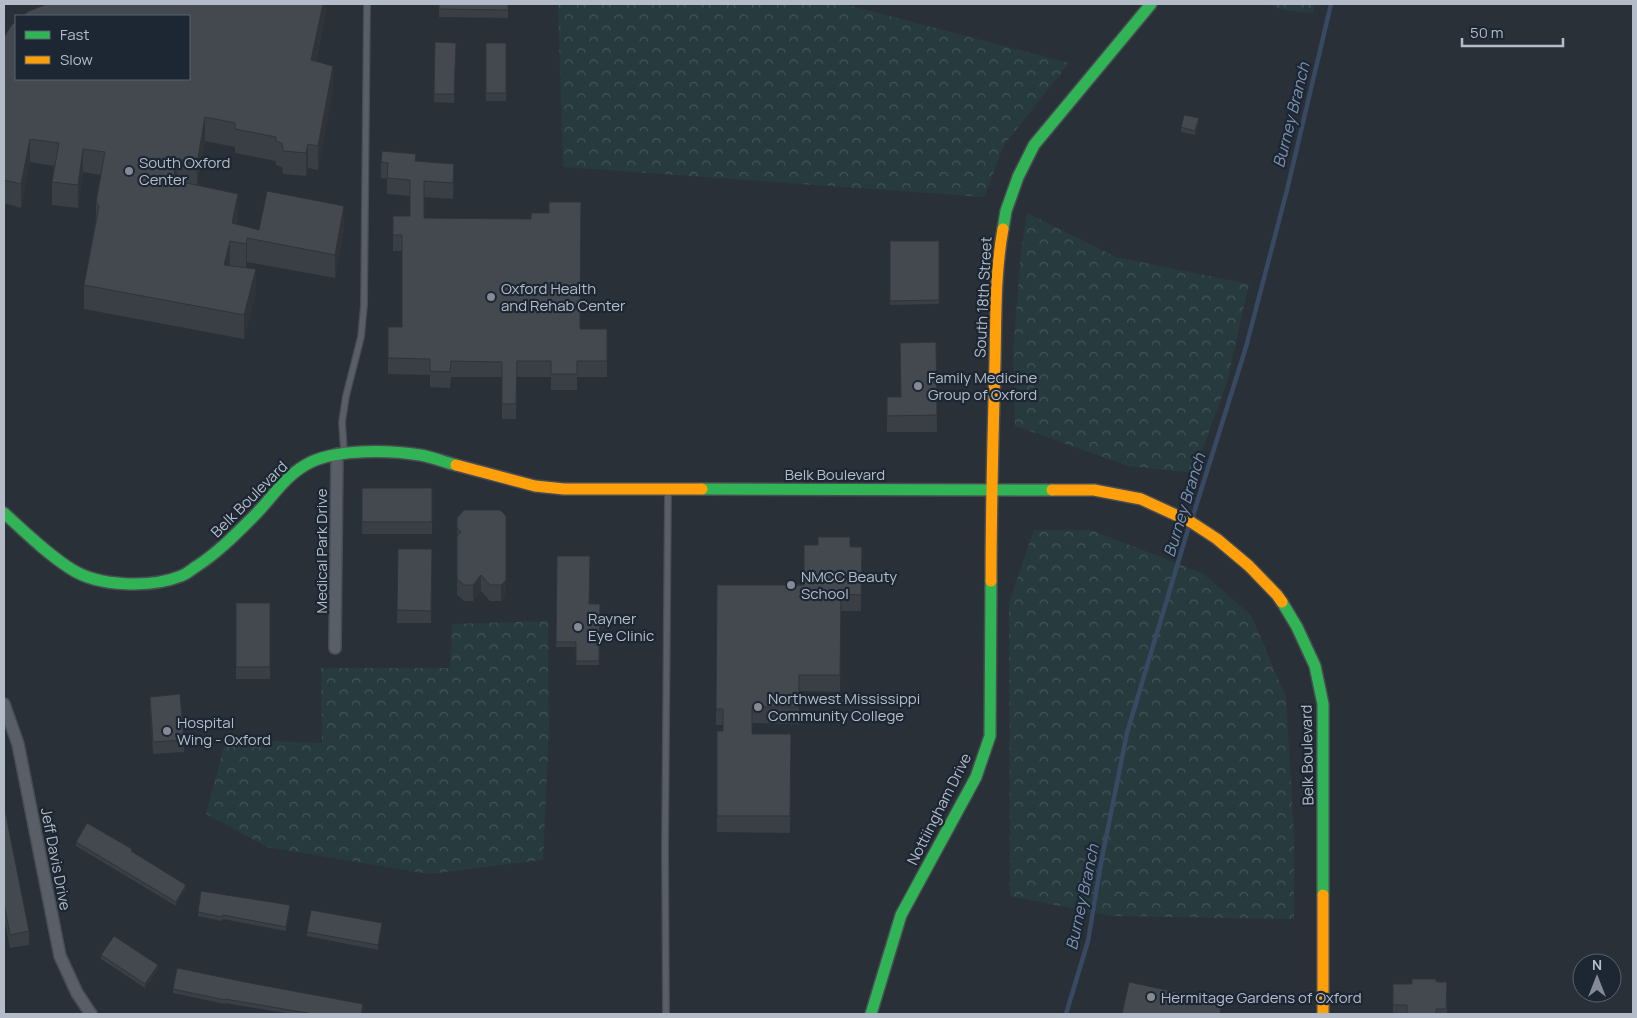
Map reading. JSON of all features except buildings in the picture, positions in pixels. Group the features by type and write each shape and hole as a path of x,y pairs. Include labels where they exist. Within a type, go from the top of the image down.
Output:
{"street":[{"name":"South 18th Street","path":"991,489 998,249 1006,210 1018,177 1034,145 1151,4"},
{"name":"Belk Boulevard","path":"4,513 38,544 72,570 99,580 126,584 154,583 182,576 214,555 260,510 291,474 312,462 340,454 366,452 420,455 535,486 554,488 1094,490 1141,499 1191,522 1218,539 1249,566 1277,595 1297,627 1315,666 1323,704 1324,739 1322,1014"},
{"name":"Medical Park Drive","path":"335,648 340,454"},
{"name":"Nottiingham Drive","path":"871,1014 901,915 976,777 990,736 991,489"},
{"name":"Jeff Davis Drive","path":"4,704 18,744 60,956 77,993 91,1014"}],"lane":[{"path":"340,454 342,422 361,337 364,305 367,4"},
{"path":"666,1014 665,849 668,489"}],"green space":[{"path":"558,4 844,4 1069,63 1004,145 984,197 563,167"},
{"path":"1269,4 1315,4 1313,13 1283,10"},
{"path":"1027,213 1116,257 1249,284 1227,382 1194,473 1128,466 1015,426 1013,350 1021,252"},
{"path":"1034,530 1091,530 1202,573 1251,615 1286,697 1294,836 1294,919 1112,916 1010,896 1009,602"},
{"path":"548,621 549,729 543,860 429,874 267,847 206,814 226,739 322,743 321,668 450,668 452,624"}],"waterway":[{"name":"Burney Branch","path":"1192,519 1246,347 1287,190 1331,4"},
{"name":"Burney Branch","path":"1066,1014 1088,941 1101,863 1127,733 1189,526"}],"traffic: fast":[{"path":"1003,229 1006,211 1018,177 1034,145 1151,4"},
{"path":"4,513 36,542 71,569 96,579 125,584 140,584 169,580 183,575 211,556 251,519 286,480 311,462 350,453 394,452 420,455 456,465"},
{"path":"702,489 1052,490"},
{"path":"871,1014 901,915 976,777 990,736 991,581"},
{"path":"1282,602 1297,627 1315,666 1323,704 1323,895"}],"traffic: slow":[{"path":"991,581 996,295 1003,229"},
{"path":"456,465 535,486 564,489 702,489"},
{"path":"1052,490 1094,490 1141,499 1191,522 1217,539 1249,566 1282,602"},
{"path":"1323,895 1323,1014"}],"place":[{"name":"South Oxford Center","path":"129,171"},
{"name":"Oxford Health and Rehab Center","path":"491,297"},
{"name":"Family Medicine Group of Oxford","path":"918,386"},
{"name":"NMCC Beauty School","path":"791,585"},
{"name":"Rayner Eye Clinic","path":"578,627"},
{"name":"Northwest Mississippi Community College","path":"758,707"},
{"name":"Hospital Wing - Oxford","path":"167,731"},
{"name":"Hermitage Gardens of Oxford","path":"1151,997"}]}
